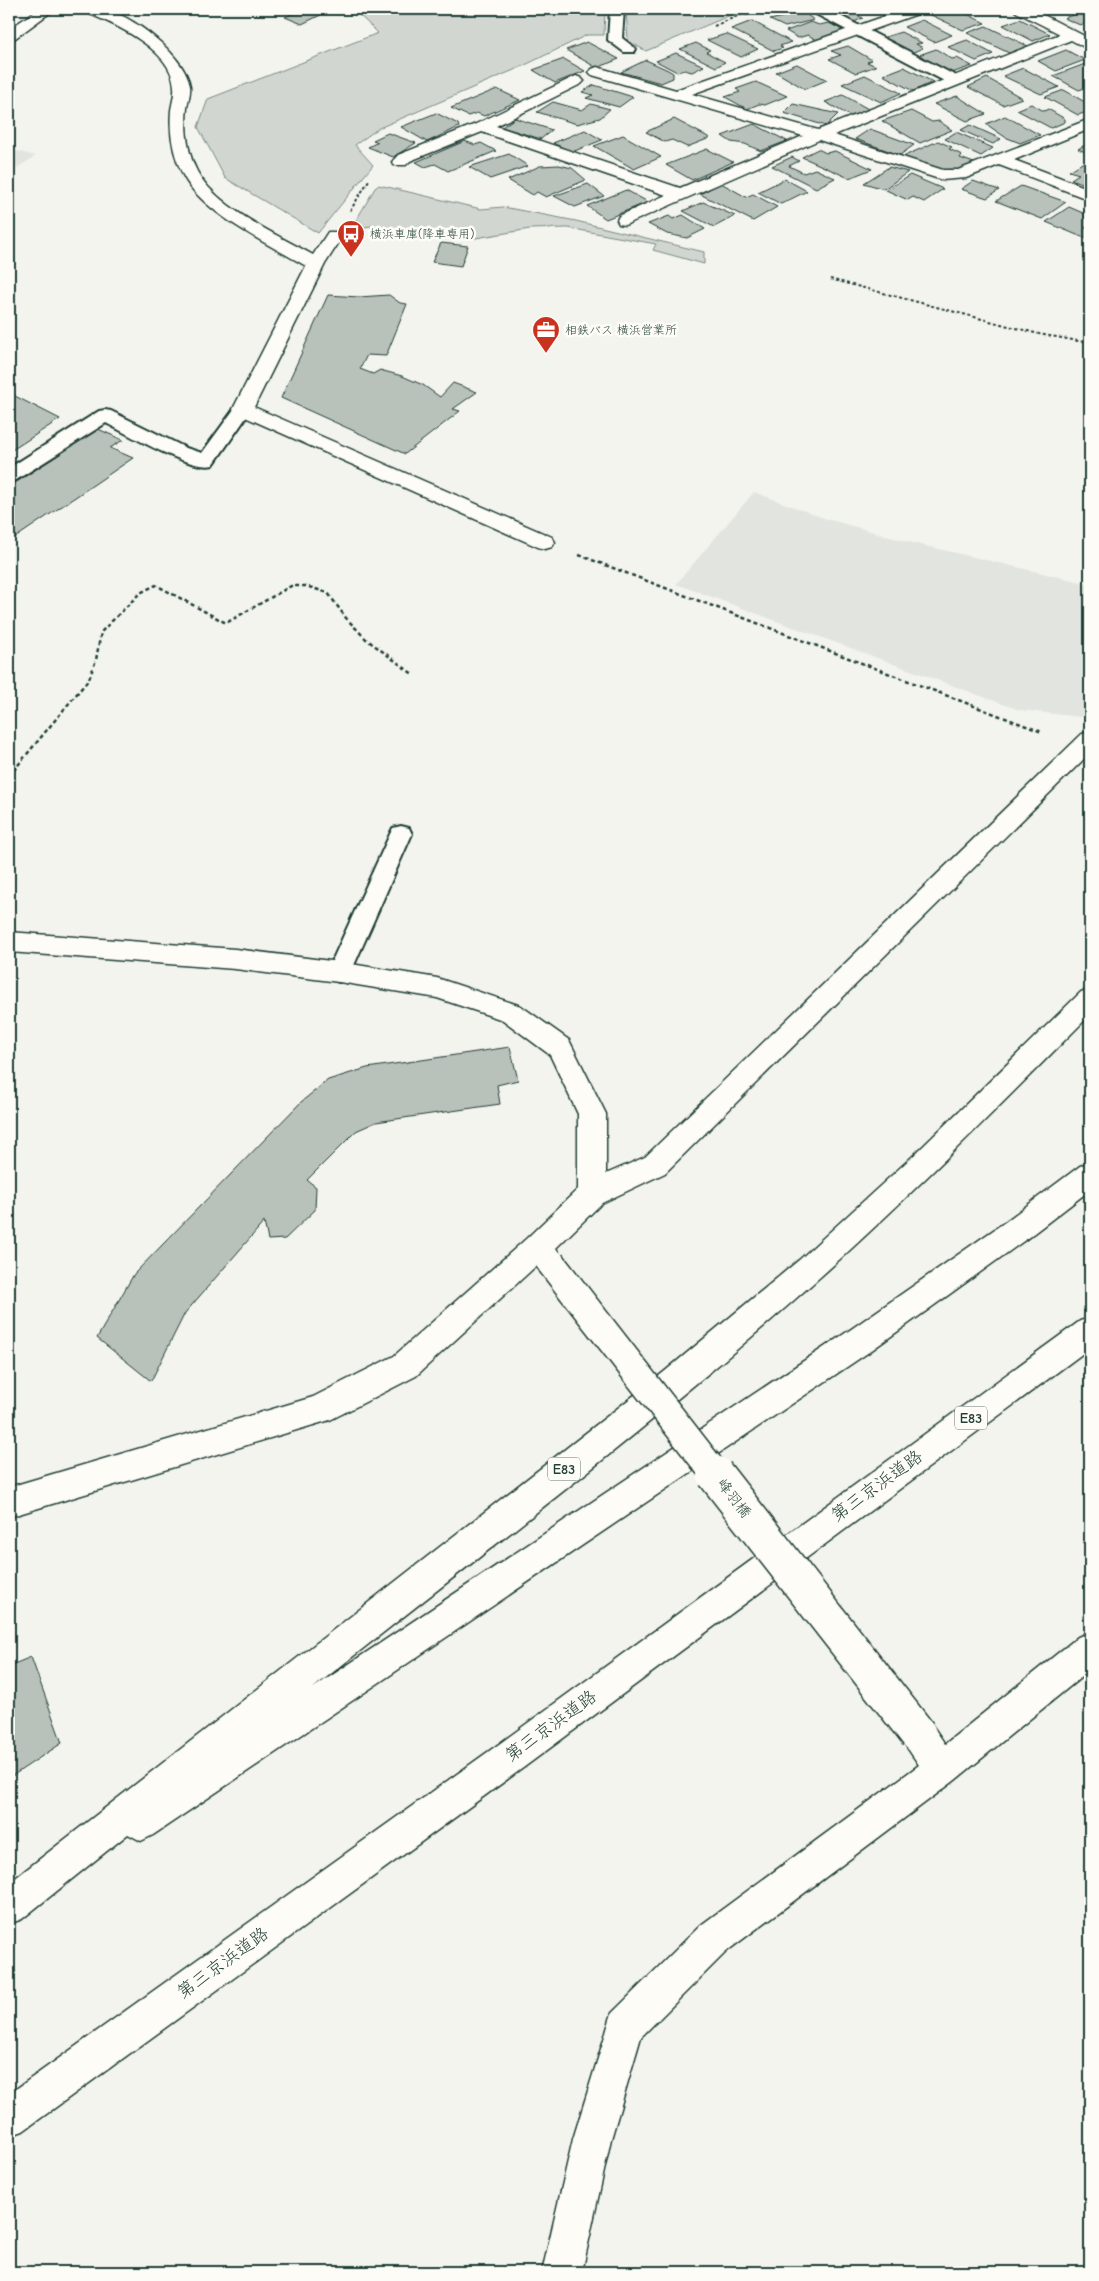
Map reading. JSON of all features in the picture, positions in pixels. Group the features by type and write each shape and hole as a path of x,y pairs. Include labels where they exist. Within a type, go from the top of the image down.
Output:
{"main road":[{"path":"9,36 48,9"},
{"path":"90,9 109,16 150,38 173,64 182,85 178,122 180,146 194,180 218,203 262,233 316,264"},
{"path":"678,94 918,9"},
{"path":"1021,9 1072,34 1090,46"},
{"path":"625,220 680,194 819,135 1072,34"},
{"path":"597,72 819,135 942,175 960,175 1090,124"},
{"path":"400,162 404,158 482,127 576,81"},
{"path":"482,127 680,194"},
{"path":"1000,160 1090,195"},
{"path":"334,236 316,264 243,409 544,542"},
{"path":"9,1502 319,1410 405,1366 544,1255 592,1194 655,1165 1086,744"},
{"path":"9,942 235,959 339,972 437,988 512,1013 560,1048 592,1114 592,1194"},
{"name":"E83","path":"9,1906 674,1382 794,1282 923,1164 1090,998"},
{"path":"9,1911 858,1342 1090,1174"},
{"name":"峰羽橋","path":"544,1255 918,1734 942,1769"},
{"name":"第三京浜道路","path":"9,2117 503,1762 1090,1331"},
{"path":"562,2272 592,2139 625,2026 714,1938 942,1769 1090,1650"}],"lane":[{"path":"617,9 615,40 628,49"},
{"path":"816,9 955,82"},
{"path":"9,476 105,414 179,452 206,461 243,409"},
{"path":"339,972 401,834"}],"path":[{"path":"714,26 740,15 768,13 785,9"},
{"path":"334,236 369,180 400,162"},
{"path":"830,278 1039,334 1090,343"},
{"path":"544,542 1086,744"},
{"path":"9,776 89,679 96,660 100,632 140,593 156,585 226,623 292,586 306,586 328,593 339,610 365,640 414,675"}],"shaded area":[{"path":"353,9 605,9 604,35 587,35 521,67 379,128 355,145 373,165 318,233 225,178 198,127 208,99 378,33"},
{"path":"626,9 745,9 646,51 628,41"},
{"path":"9,149 36,156 9,173"},
{"path":"379,185 481,209 503,207 576,221 704,252 704,264 653,250 656,244 568,228 530,229 470,239 371,226 351,229 375,188"},
{"path":"754,492 824,518 909,542 1090,584 1090,710 1080,717 1019,710 676,584"}],"building":[{"path":"304,9 333,9 302,24 285,17"},
{"path":"825,9 856,9 853,13 863,18 854,22"},
{"path":"947,9 957,9 985,23 963,30 931,15"},
{"path":"1042,9 1079,10 1066,14 1059,12 1052,14"},
{"path":"1090,9 1090,22 1080,25 1064,18"},
{"path":"803,12 814,20 785,27 770,20"},
{"path":"1020,19 1050,34 1033,41 1003,25"},
{"path":"922,20 952,35 934,42 904,27"},
{"path":"752,21 791,42 780,46 783,48 774,51 731,29"},
{"path":"811,22 819,25 829,23 844,31 817,40 808,35 798,38 786,31"},
{"path":"986,26 1028,46 1009,53 967,33"},
{"path":"901,32 922,43 916,44 923,48 911,53 882,38"},
{"path":"726,34 758,49 741,57 707,40"},
{"path":"967,40 993,54 976,61 948,47"},
{"path":"587,42 619,59 597,68 566,50"},
{"path":"696,43 710,50 706,52 725,62 716,67 680,49"},
{"path":"848,46 872,60 867,62 876,66 856,73 829,59 841,55 831,51"},
{"path":"936,49 952,59 957,58 972,66 952,73 916,56"},
{"path":"1066,50 1085,60 1056,71 1038,61"},
{"path":"676,53 704,66 692,72 684,70 677,72 656,61"},
{"path":"564,59 585,71 555,83 533,70"},
{"path":"646,60 673,73 673,78 661,83 621,72"},
{"path":"797,64 827,80 805,89 776,72"},
{"path":"1085,64 1090,67 1090,86 1079,90 1053,76"},
{"path":"904,67 933,82 913,91 883,75"},
{"path":"1023,68 1059,87 1041,94 1003,76"},
{"path":"865,75 901,93 881,102 842,84"},
{"path":"987,78 1022,98 1003,105 968,87"},
{"path":"756,82 787,96 765,105 759,104 747,109 725,97 740,92 736,89"},
{"path":"594,85 633,97 619,107 586,98 593,95 582,92"},
{"path":"497,89 520,100 484,116 477,113 468,116 451,108"},
{"path":"1064,90 1090,105 1090,111 1078,115 1045,97"},
{"path":"843,95 870,110 852,117 825,102"},
{"path":"957,96 986,114 967,121 934,104"},
{"path":"553,102 582,110 591,104 610,109 600,118 577,124 537,112"},
{"path":"793,104 838,114 826,126 784,113"},
{"path":"1031,104 1044,111 1048,109 1065,119 1065,122 1051,128 1017,110"},
{"path":"911,111 932,122 939,121 952,130 920,143 882,121"},
{"path":"436,113 458,124 459,127 427,142 401,127"},
{"path":"1005,116 1040,135 1020,143 1005,137 986,124"},
{"path":"515,118 552,130 541,139 502,127"},
{"path":"674,119 710,138 687,147 672,140 665,142 646,132"},
{"path":"754,124 787,141 761,151 745,144 731,142 722,136"},
{"path":"970,125 1001,139 993,144 961,130"},
{"path":"870,129 914,145 900,155 855,139"},
{"path":"585,130 602,140 572,152 553,143"},
{"path":"956,132 993,148 981,156 945,139"},
{"path":"388,133 416,143 393,157 368,147 378,142 373,140"},
{"path":"623,135 661,157 634,169 594,146"},
{"path":"465,141 475,145 481,143 496,151 448,171 435,164 425,167 416,162"},
{"path":"938,141 952,147 949,149 962,155 960,158 974,163 957,172 950,169 945,171 902,157"},
{"path":"1090,142 1090,154 1078,149"},
{"path":"707,149 733,162 692,180 666,165"},
{"path":"818,149 826,153 835,151 872,169 849,178 802,157"},
{"path":"509,154 528,166 490,179 469,167"},
{"path":"792,157 799,161 789,166 804,173 815,169 835,178 816,188 772,166"},
{"path":"1084,162 1090,164 1090,183 1088,185 1071,179 1079,174 1069,171"},
{"path":"559,165 572,168 586,180 546,197 537,192 533,195 508,180 540,166"},
{"path":"889,167 908,172 884,189 864,183"},
{"path":"910,175 943,189 924,202 913,197 908,200 886,190"},
{"path":"785,179 807,191 781,204 758,192"},
{"path":"973,181 999,190 987,198 961,189"},
{"path":"721,183 746,197 753,194 777,207 753,221 700,194"},
{"path":"588,184 604,196 575,207 554,196"},
{"path":"1021,186 1066,202 1042,219 996,201"},
{"path":"626,190 648,202 606,219 587,206"},
{"path":"703,202 735,216 714,227 683,211"},
{"path":"1069,207 1090,216 1090,224 1085,228 1090,229 1089,240 1046,222"},
{"path":"683,215 705,229 687,238 667,234 648,224 669,216 673,219"},
{"path":"441,243 468,246 461,266 432,262"},
{"path":"328,295 359,297 389,295 400,303 407,304 386,356 367,355 360,369 373,374 380,370 402,376 423,385 440,397 453,383 477,392 453,409 460,411 405,454 281,398"},
{"path":"9,393 60,419 9,452"},
{"path":"98,429 123,440 110,448 133,458 9,542 9,487"},
{"path":"510,1047 518,1080 497,1085 500,1104 376,1122 356,1131 307,1180 316,1187 315,1210 285,1239 268,1240 264,1222 185,1313 151,1381 97,1338 134,1274 301,1102 328,1080 367,1068"},
{"path":"9,1653 14,1664 31,1657 62,1743 9,1778"}],"place":[{"name":"横浜車庫(降車専用)","path":"351,258"},
{"name":"相鉄バス 横浜営業所","path":"546,354"}]}
